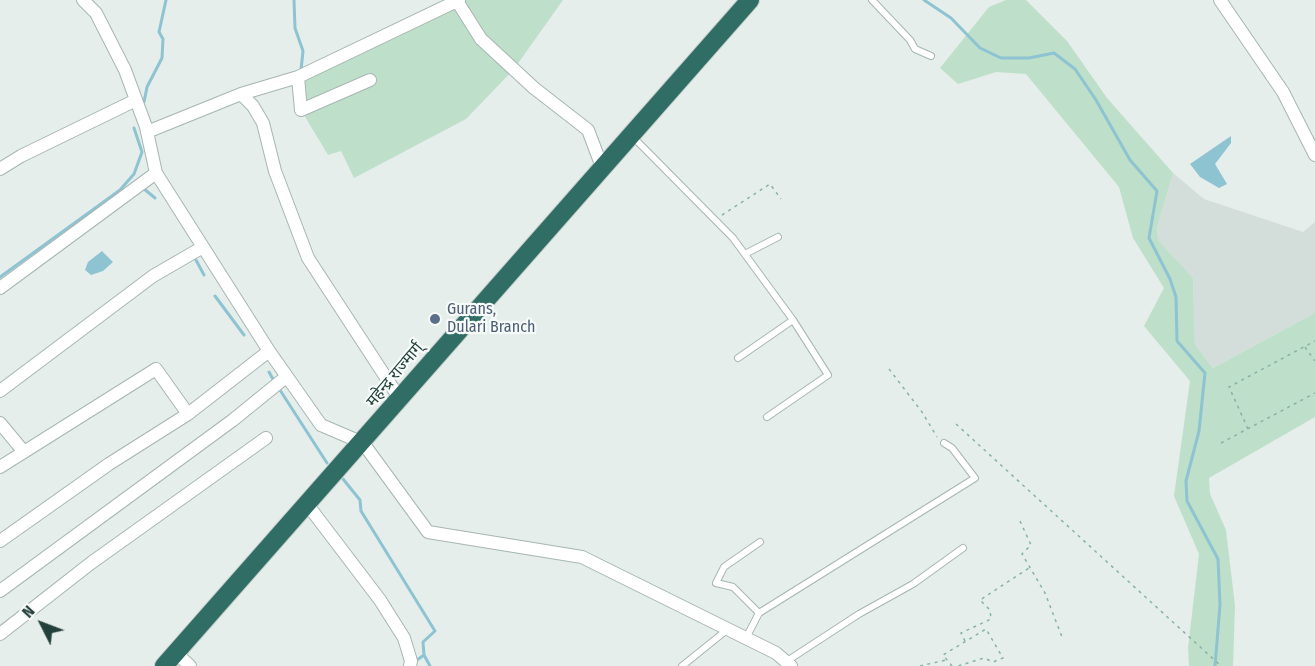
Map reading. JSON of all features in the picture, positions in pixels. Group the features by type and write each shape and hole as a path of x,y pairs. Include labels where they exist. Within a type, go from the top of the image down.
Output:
{"highway":[{"name":"महेन्द्र राज्मार्ग्","path":"170,660 750,0"}],"street":[{"path":"83,0 96,13 125,70 147,132 156,173 269,351 321,425 363,443 428,532 582,557 746,638 789,663"},
{"path":"1220,0 1283,92 1315,155"},
{"path":"147,132 242,94 298,77 458,1 481,39 534,88 588,130 602,167"},
{"path":"298,77 301,110 370,80"},
{"path":"242,94 254,106 263,123 275,171 308,258 400,399"},
{"path":"0,169 21,156 136,100"},
{"path":"0,288 156,173"},
{"path":"0,391 153,276 203,247"},
{"path":"0,541 109,464 188,414 269,351"},
{"path":"0,467 156,369 188,414"},
{"path":"0,591 233,420 286,377"},
{"path":"0,423 24,452"},
{"path":"0,634 91,563 266,438"},
{"path":"307,504 380,600 404,638 411,661 410,666"},
{"path":"170,660 190,666"}],"lane":[{"path":"872,0 910,40 915,49 931,56"},
{"path":"630,135 733,238 793,320 828,375 768,417"},
{"path":"745,254 778,237"},
{"path":"738,358 793,320"},
{"path":"746,638 759,613 975,478 952,448 944,443"},
{"path":"759,613 733,587 716,583 724,567 760,542"},
{"path":"789,663 859,614 913,584 963,549"},
{"path":"682,666 728,629"}],"path":[{"path":"714,219 770,184 782,200"},
{"path":"1248,429 1229,387 1315,341"},
{"path":"1305,346 1315,362"},
{"path":"889,369 919,407 935,436 944,443"},
{"path":"1221,443 1315,393"},
{"path":"956,424 1221,666"},
{"path":"1020,520 1030,545 1022,554 1051,605 1062,637"},
{"path":"965,641 961,633 991,619 990,610 980,600 1029,568"},
{"path":"952,666 943,655 986,629 1003,658 993,662 984,658 958,666"},
{"path":"920,666 947,660"}],"shaded area":[{"path":"1173,173 1204,199 1303,232 1315,222 1315,313 1213,368 1195,345 1193,278 1158,240 1157,227"}],"green space":[{"path":"459,0 563,0 514,69 466,119 354,178 341,151 328,155 301,110 298,77"},
{"path":"1006,0 1026,0 1067,41 1107,98 1173,173 1157,227 1158,240 1193,278 1195,345 1213,368 1315,313 1315,417 1209,478 1210,494 1226,530 1235,606 1233,666 1189,666 1188,648 1199,554 1174,496 1190,381 1144,326 1164,288 1133,238 1119,187 1026,74 996,72 958,84 940,68 989,7"}],"water":[{"path":"1231,136 1231,143 1215,164 1227,184 1219,188 1200,177 1190,164"},
{"path":"102,251 113,262 103,271 91,275 85,270 88,262"}],"waterway":[{"path":"144,102 147,87 162,58 163,39 159,32 166,0"},
{"path":"294,0 295,28 303,51 301,70"},
{"path":"924,0 951,18 980,48 1001,58 1029,58 1054,53 1075,69 1096,100 1130,160 1157,191 1149,238 1170,279 1176,297 1177,341 1205,373 1199,431 1186,481 1187,501 1218,559 1220,605 1215,666"},
{"path":"0,277 120,190 134,174 142,152 134,128"},
{"path":"143,188 155,198"},
{"path":"196,260 204,275"},
{"path":"215,296 244,335"},
{"path":"269,372 274,381"},
{"path":"278,387 327,463"},
{"path":"343,479 360,500 361,511 435,631 423,642 424,655 417,660"},
{"path":"424,655 430,666"}],"place":[{"name":"Gurans, Dulari Branch","path":"435,319"}]}
